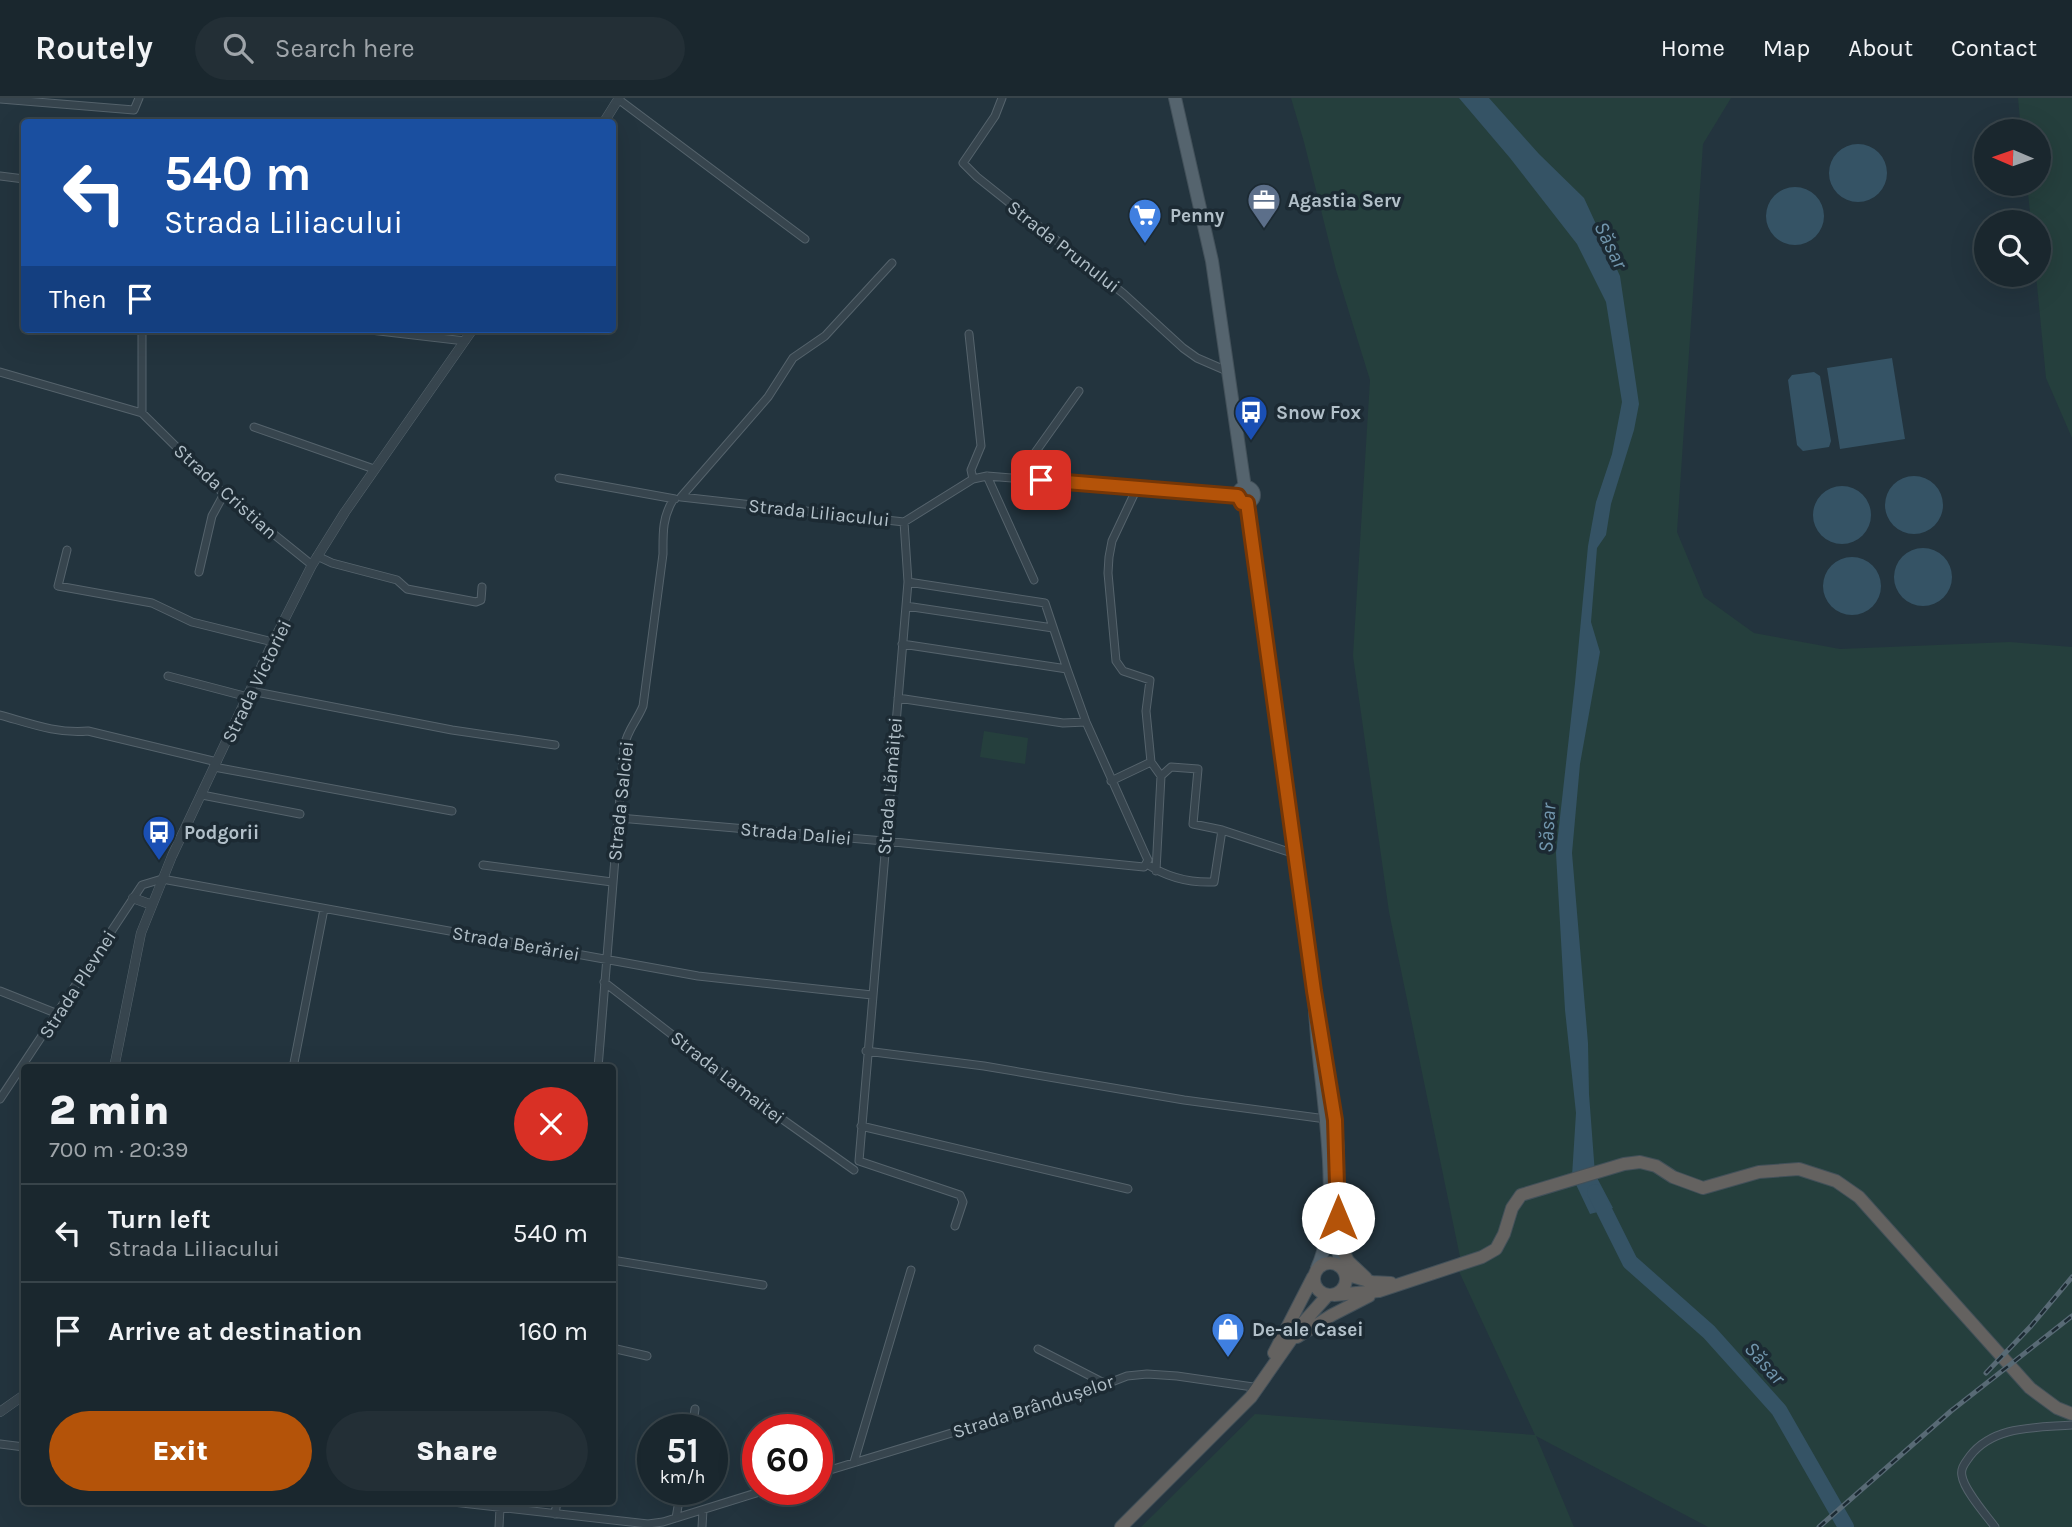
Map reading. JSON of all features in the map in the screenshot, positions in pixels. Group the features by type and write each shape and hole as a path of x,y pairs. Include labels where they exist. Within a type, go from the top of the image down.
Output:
{"highway":[{"path":"1315,1273 1315,1287 1331,1296 1405,1282 1482,1257 1496,1248 1521,1195 1609,1168 1640,1162 1656,1166 1673,1177 1703,1188 1759,1172 1781,1169 1808,1171 1836,1181 1870,1208 2030,1388 2057,1408 2072,1414"},
{"path":"1338,1241 1348,1261 1376,1286"},
{"path":"1238,1410 1284,1337 1315,1273 1330,1263 1376,1286"},
{"path":"1121,1527 1251,1397 1303,1324 1331,1296 1343,1289 1342,1270"},
{"path":"1293,1339 1376,1286"}],"main road":[{"path":"1175,98 1210,251 1314,991 1335,1120 1338,1241 1342,1270"},
{"path":"1314,991 1319,1064 1327,1119 1329,1204 1327,1238 1315,1273"}],"street":[{"path":"0,99 134,110 139,98"},
{"name":"Strada Prunului","path":"1002,98 995,116 963,163 1124,294 1183,348 1197,358 1227,371"},
{"path":"606,119 618,99 806,239"},
{"path":"0,176 21,179"},
{"name":"Strada Liliacului","path":"681,497 768,397 793,358 825,336 892,263"},
{"path":"142,333 142,413"},
{"path":"397,333 466,341"},
{"name":"Strada Victoriei","path":"115,1064 141,933 162,879 273,642 315,561 374,469 471,333"},
{"path":"969,334 981,446 971,470 973,479"},
{"name":"Strada Cristian","path":"0,372 142,413 224,494 315,561 397,580 407,589 476,602 481,600 482,587"},
{"path":"1017,478 1079,391"},
{"path":"254,427 374,469"},
{"path":"987,476 1034,580"},
{"name":"Strada Liliacului","path":"673,500 681,497 904,522 973,479 987,476 1243,496"},
{"path":"559,478 673,500"},
{"path":"1137,488 1112,541 1108,573 1116,661 1123,671 1150,680 1146,711 1151,762 1161,776 1156,871"},
{"path":"199,572 212,516 224,494"},
{"name":"Strada Salciei","path":"598,1064 624,747 631,724 639,716 643,706 663,554 662,531 664,519 673,500"},
{"name":"Strada Lămâiței","path":"904,522 908,582 866,1051 859,1161 960,1195 963,1202 955,1226"},
{"path":"66,550 58,586 152,603 192,622 273,642"},
{"path":"908,582 1045,603 1086,723 1146,856 1143,866 1164,876 1197,883 1214,882 1222,830"},
{"path":"906,606 1054,628"},
{"path":"902,644 1068,669"},
{"path":"168,676 249,694 452,730 555,745"},
{"path":"898,698 1063,723 1086,723"},
{"path":"0,715 52,730 71,733 88,731 216,765 452,811"},
{"path":"1111,781 1151,762"},
{"path":"1161,776 1171,767 1198,769 1192,824 1222,830 1295,854"},
{"path":"202,795 300,814"},
{"name":"Strada Daliei","path":"619,818 1143,866"},
{"path":"483,865 612,882"},
{"name":"Strada Plevnei","path":"24,1064 142,885 162,879"},
{"name":"Strada Berăriei","path":"162,879 698,976 872,995"},
{"path":"134,898 152,905"},
{"path":"294,1064 324,909"},
{"name":"Strada Lamaitei","path":"604,982 768,1110 854,1170"},
{"path":"0,990 58,1014"},
{"path":"866,1051 984,1066 1184,1100 1327,1119"},
{"name":"Strada Plevnei","path":"0,1099 21,1068"},
{"path":"861,1126 1128,1189"},
{"path":"616,1261 763,1285"},
{"path":"854,1462 911,1270"},
{"path":"616,1349 647,1356"},
{"path":"1038,1349 1104,1383"},
{"name":"Strada Brândușelor","path":"833,1469 1083,1393 1127,1376 1147,1374 1253,1387"},
{"path":"0,1412 21,1397"},
{"path":"694,1414 695,1409"},
{"path":"1995,1527 1962,1476 1963,1466 1977,1447 1990,1437 2011,1430 2072,1425"},
{"path":"0,1444 21,1447"},
{"path":"482,1505 648,1524 742,1498"},
{"path":"555,1514 556,1505"},
{"path":"676,1518 678,1505"},
{"path":"499,1527 500,1508"},
{"path":"702,1527 703,1510"}],"green space":[{"path":"1291,98 1731,98 1703,144 1677,532 1704,597 1754,633 1840,649 2010,642 2072,647 2072,1527 1708,1527 1536,1436 1574,1527 1141,1527 1255,1414 1535,1435 1456,1265 1460,1257 1389,912 1353,656 1370,380 1336,270"},
{"path":"2018,98 2072,98 2072,438 2046,378 2037,287 2051,287 2051,210 2030,210 2028,196 2051,196 2051,119 2020,119"},
{"path":"984,731 1028,738 1025,764 980,757"}],"water":[{"path":"1459,98 1489,98 1539,154 1584,198 1620,276 1639,404 1634,430 1611,504 1606,535 1597,548 1591,622 1600,652 1580,764 1572,853 1588,1043 1595,1174 1613,1208 1590,1214 1572,1176 1576,1113 1565,1010 1556,853 1588,546 1596,502 1612,454 1622,402 1606,302 1577,244"},
{"path":"1858,144 1869,146 1882,157 1887,173 1885,184 1874,197 1858,202 1847,200 1834,189 1829,173 1831,162 1842,149"},
{"path":"1795,187 1806,189 1819,200 1824,216 1822,227 1811,240 1795,245 1784,243 1771,232 1766,216 1768,205 1779,192"},
{"path":"1892,358 1905,439 1840,449 1827,368"},
{"path":"1814,372 1820,376 1831,441 1829,447 1803,451 1797,445 1788,380 1792,375"},
{"path":"1914,476 1925,478 1938,489 1943,505 1941,516 1930,529 1914,534 1903,532 1890,521 1885,505 1887,494 1898,481"},
{"path":"1842,486 1853,488 1866,499 1871,515 1869,526 1858,539 1842,544 1831,542 1818,531 1813,515 1815,504 1826,491"},
{"path":"1923,548 1934,550 1947,561 1952,577 1950,588 1939,601 1923,606 1912,604 1899,593 1894,577 1896,566 1907,553"},
{"path":"1852,557 1863,559 1876,570 1881,586 1879,597 1868,610 1852,615 1841,613 1828,602 1823,586 1825,575 1836,562"}],"waterway":[{"name":"Săsar","path":"1595,1192 1630,1262 1709,1332 1779,1410 1846,1527"}],"railway":[{"path":"1986,1373 2031,1326 2072,1277"},
{"path":"1819,1527 1951,1411 2072,1316"}],"place":[{"name":"Agastia Serv","path":"1264,230"},
{"name":"Penny","path":"1145,245"},
{"name":"Snow Fox","path":"1251,442"},
{"name":"Podgorii","path":"159,862"},
{"name":"De-ale Casei","path":"1228,1359"}],"route":[{"path":"1041,480 1238,496 1242,503 1247,503 1314,991 1335,1120 1338,1148 1338,1218"}]}
